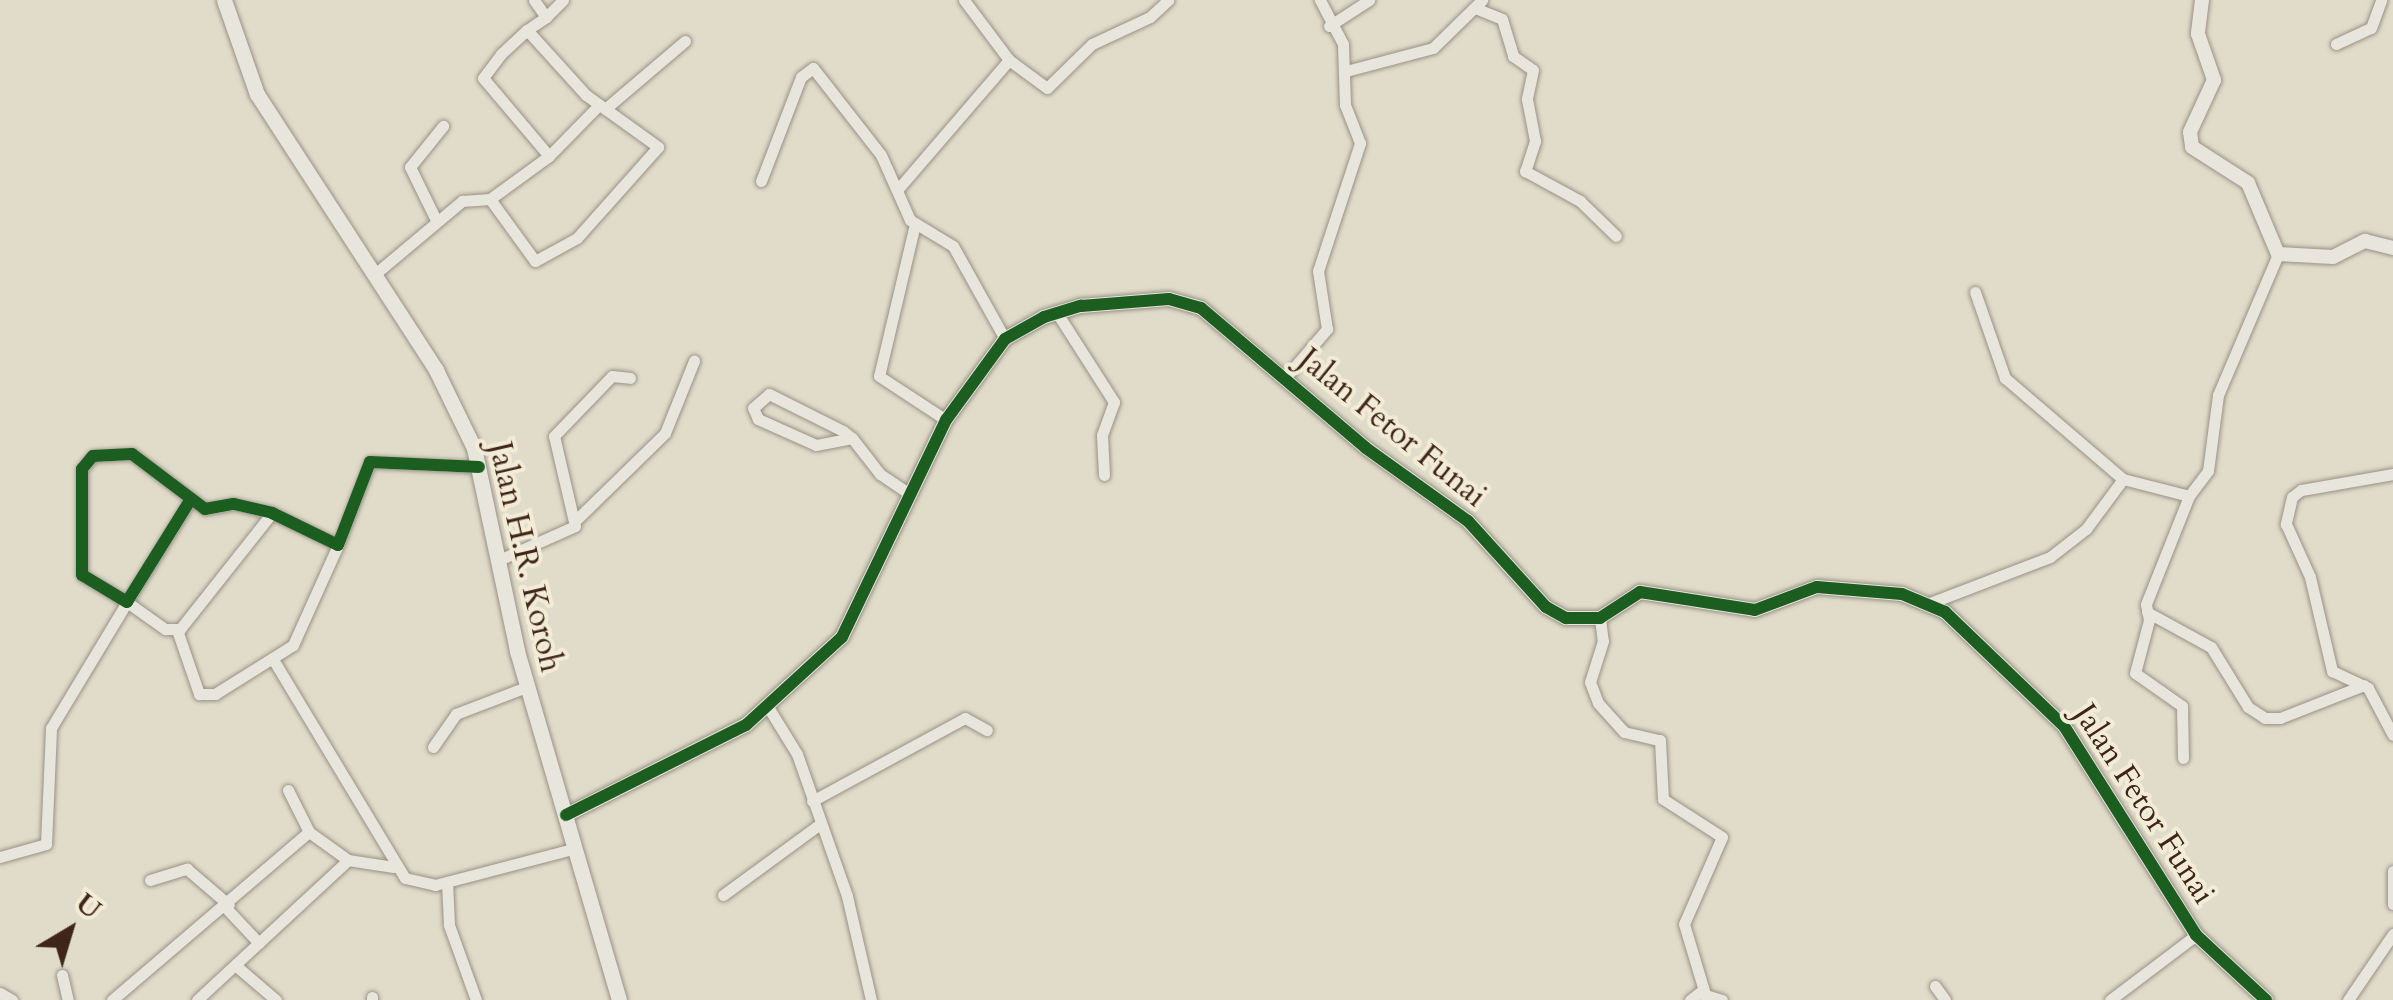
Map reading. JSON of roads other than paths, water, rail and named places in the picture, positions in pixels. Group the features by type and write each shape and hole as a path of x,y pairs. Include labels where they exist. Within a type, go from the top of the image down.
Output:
{"main road":[{"name":"Jalan H.R. Koroh","path":"224,0 257,94 443,384 479,467 526,687 619,1000"}],"street":[{"path":"534,0 546,17"},
{"path":"549,156 484,81 527,30 563,0"},
{"path":"964,0 1009,60 1047,88 1096,41 1150,17 1168,0"},
{"path":"1285,378 1328,329 1318,271 1360,143 1345,105 1346,71 1340,36 1329,26 1320,0"},
{"path":"1329,26 1368,0"},
{"path":"2202,0 2198,34 2214,80 2190,132 2191,144 2248,183 2262,231 2278,254"},
{"path":"2336,44 2371,28 2380,0"},
{"path":"1346,71 1432,48 1478,4 1502,19 1513,56 1533,70 1527,100 1535,141 1525,171 1580,201 1616,236"},
{"path":"490,199 530,260 576,238 658,147 602,107 527,30"},
{"path":"375,274 436,220 470,198 490,199 549,156 685,40"},
{"path":"898,189 1009,60"},
{"path":"762,181 801,77 811,67 840,96 898,189 915,224 950,241 1005,339"},
{"path":"436,220 410,166 443,126"},
{"path":"915,224 880,376 946,420"},
{"path":"2278,254 2333,257 2365,241 2393,248"},
{"path":"2183,758 2182,706 2135,673 2151,586 2189,496 2208,471 2218,395 2278,254"},
{"path":"1975,292 2005,378 2123,479 2189,496"},
{"name":"Jalan Fetor Funai","path":"566,815 701,752 768,707 842,637 946,420 1005,339 1057,312 1115,301 1184,301 1201,308 1366,448 1468,520 1546,606 1579,620 1600,618 1640,592 1740,610 1766,608 1817,587 1883,591 1930,603 1968,628 2064,726 2196,935 2266,1000"},
{"path":"1057,312 1114,402 1102,435 1104,475"},
{"path":"499,560 566,533 664,433 694,362"},
{"path":"577,519 554,436 612,376 630,378"},
{"path":"852,438 816,445 751,416 753,408 769,394 852,438 880,474 910,494"},
{"path":"338,545 272,513 225,505 209,510 135,455 85,460 81,574 177,630 205,698 274,661 299,638 338,545 370,462 479,467"},
{"path":"2393,474 2301,490 2288,513 2288,534 2310,577 2332,671 2364,685 2393,736"},
{"path":"1930,603 2050,558 2086,528 2123,479"},
{"path":"0,857 38,851 47,841 50,728 190,499"},
{"path":"177,630 213,596 272,513"},
{"path":"2147,612 2211,647 2248,707 2265,718 2280,718 2364,685"},
{"path":"1600,618 1603,641 1590,682 1598,704 1620,730 1660,740 1664,799 1722,837 1684,918 1705,994"},
{"path":"274,661 393,867"},
{"path":"434,747 456,714 526,687"},
{"path":"768,707 797,754 847,896 872,1000"},
{"path":"812,801 959,720 974,718 988,730"},
{"path":"288,790 308,832 348,860 393,867 423,886 572,849"},
{"path":"723,896 820,824"},
{"path":"112,1000 228,907 308,832"},
{"path":"199,999 348,860"},
{"path":"150,880 186,869 228,907 259,943"},
{"path":"2393,871 2393,904"},
{"path":"447,882 448,925 476,1000"},
{"path":"2348,1000 2393,934"},
{"path":"2110,1000 2196,935"},
{"path":"235,965 276,1000"},
{"path":"62,975 68,1000"},
{"path":"1935,986 1945,1000"},
{"path":"0,993 12,1000"},
{"path":"1690,1000 1705,994 1722,1000"}]}
